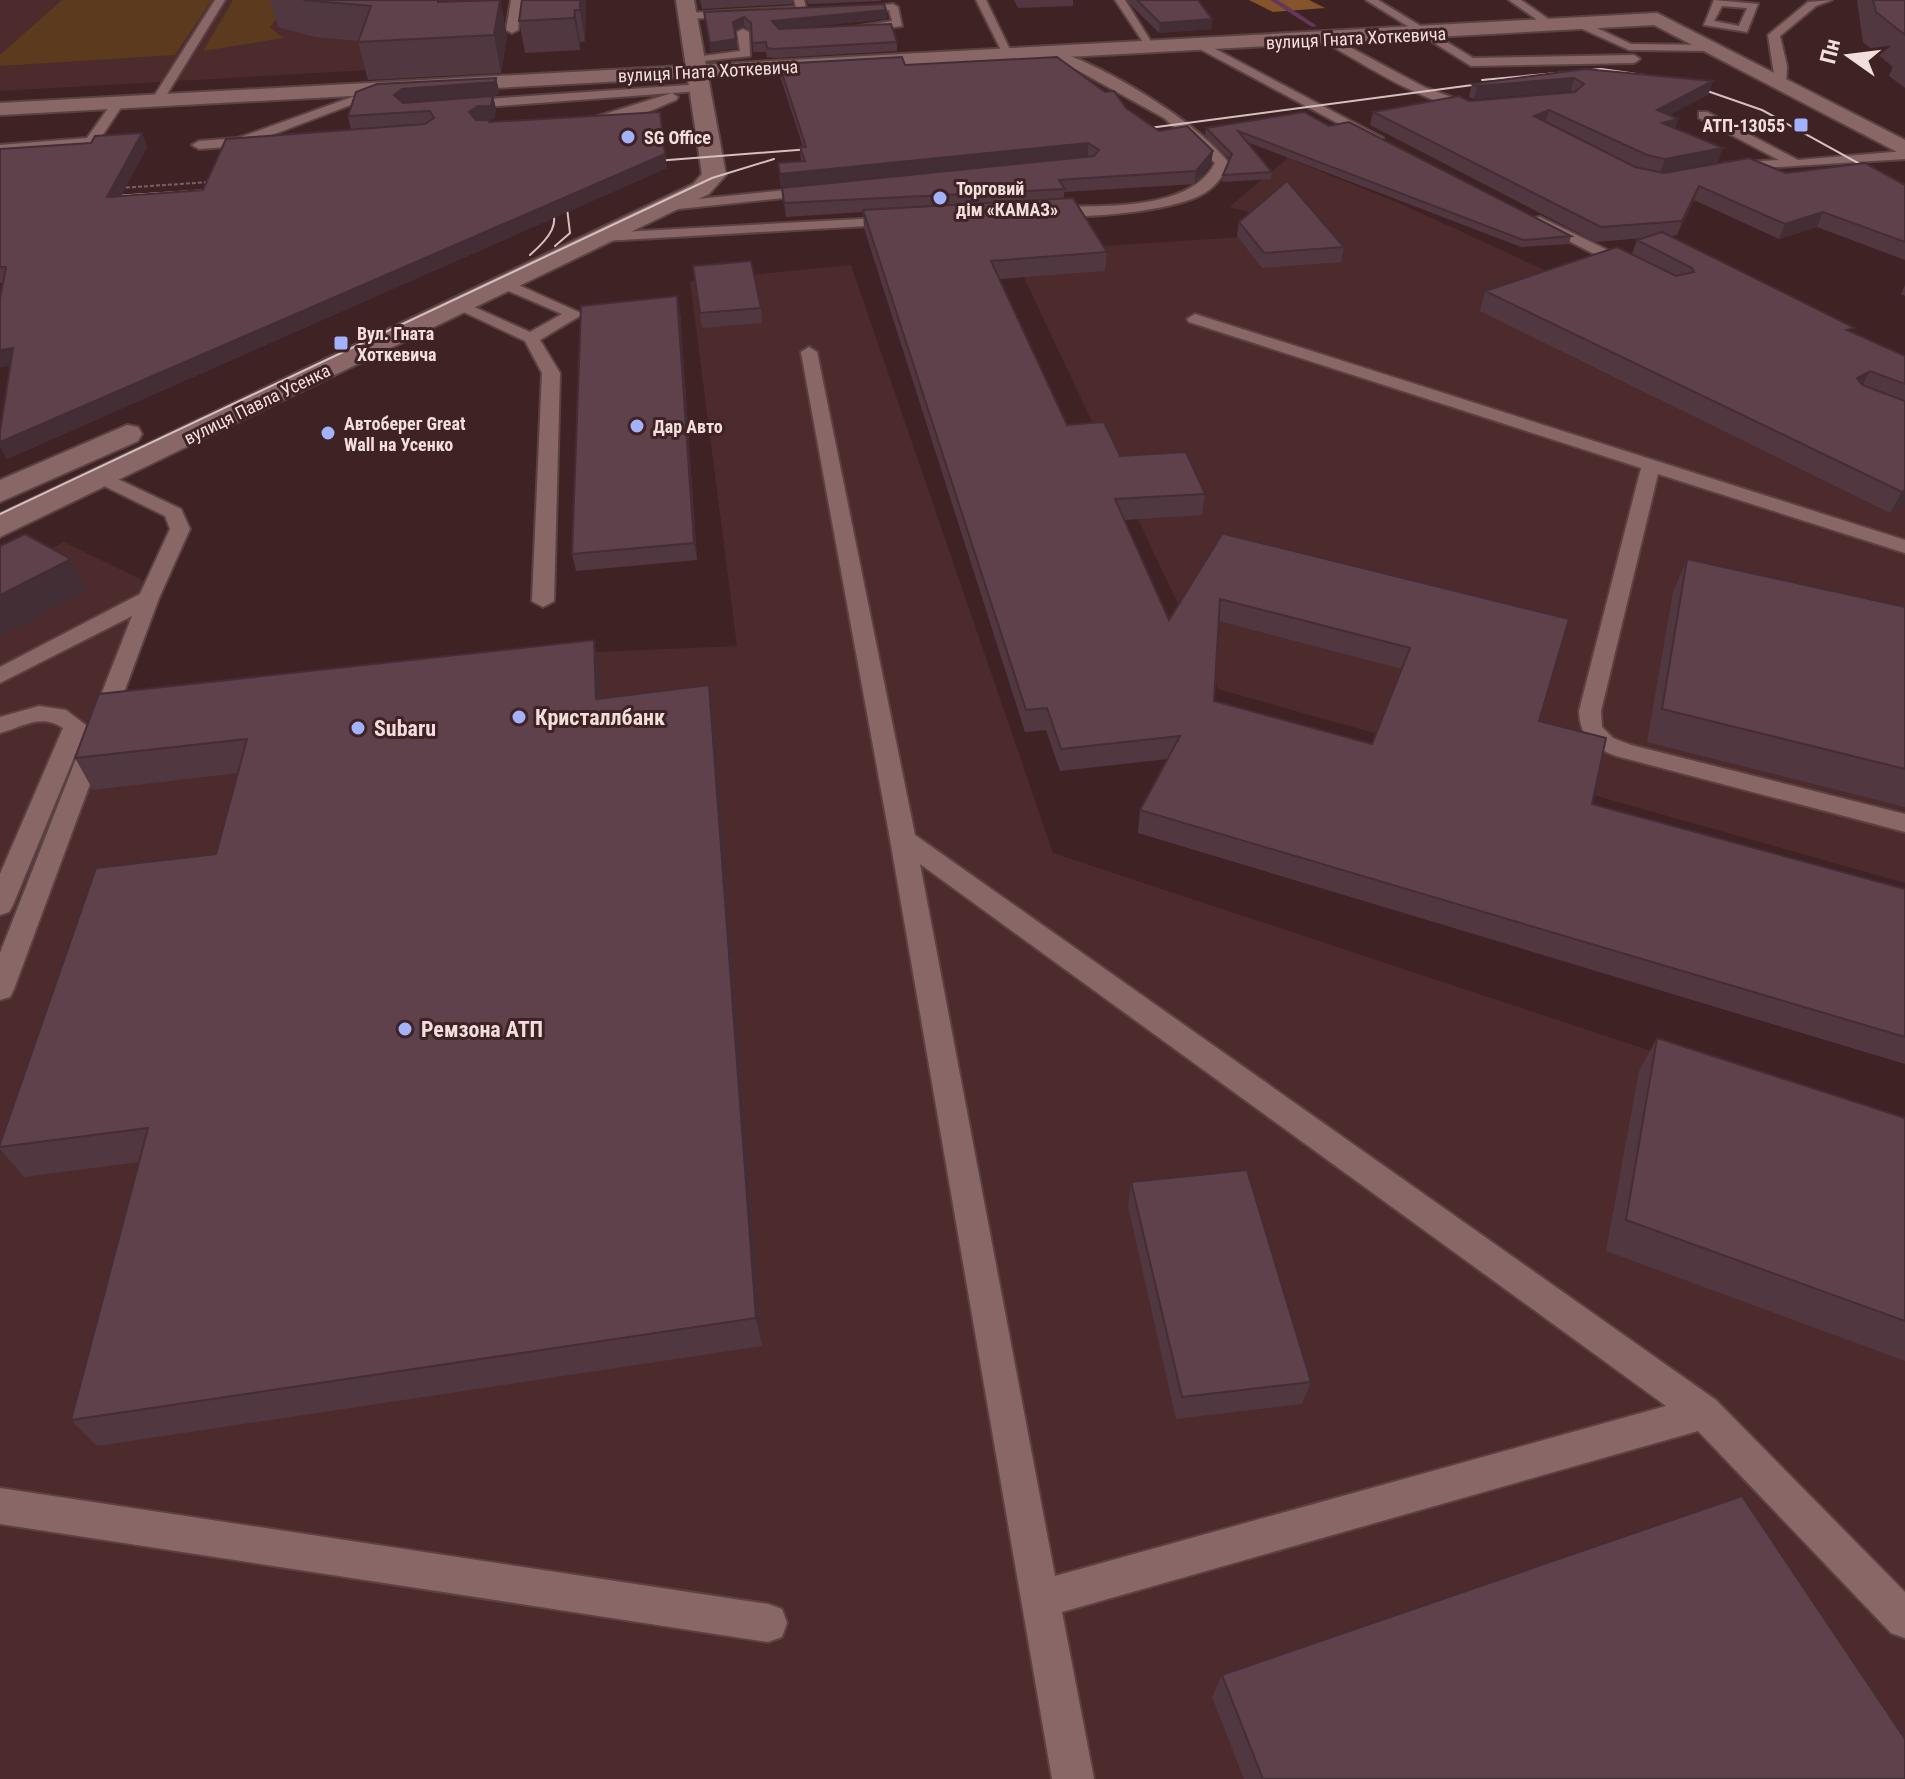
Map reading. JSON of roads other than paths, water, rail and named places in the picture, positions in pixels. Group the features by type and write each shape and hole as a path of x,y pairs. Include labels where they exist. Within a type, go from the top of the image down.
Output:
{"street":[{"path":"1665,0 1657,19 1905,149"},
{"path":"687,8 709,163"},
{"name":"вулиця Гната Хоткевича","path":"0,109 1153,49 1657,19"},
{"name":"вулиця Павла Усенка","path":"0,527 669,206 708,183 714,175 709,163 251,376"},
{"name":"вулиця Павла Усенка","path":"0,492 152,422"}],"lane":[{"path":"157,101 220,0"},
{"path":"512,30 516,0"},
{"path":"981,0 1010,56"},
{"path":"1120,0 1153,49"},
{"path":"1371,0 1464,60 1486,64 1634,59"},
{"path":"1514,0 1554,27"},
{"path":"1807,0 1824,1"},
{"path":"1780,84 1781,66 1774,35 1812,4 1824,1"},
{"path":"833,9 891,4 897,26 842,30"},
{"path":"687,8 801,5 818,10"},
{"path":"1582,25 1629,47 1712,48"},
{"path":"1680,32 1719,28"},
{"path":"584,120 618,117 696,72 746,54 743,32"},
{"path":"1327,39 1458,105 1484,108"},
{"path":"1202,46 1385,143"},
{"path":"1449,48 1479,48"},
{"path":"1024,212 1163,203 1189,197 1209,186 1220,174 1222,163 1209,145 1182,125 1056,54"},
{"path":"437,106 696,72"},
{"path":"241,142 388,89"},
{"path":"0,149 91,142 118,103"},
{"path":"1703,115 1796,164"},
{"path":"199,145 288,139"},
{"path":"1715,169 1905,155"},
{"path":"1845,161 1869,174"},
{"path":"669,206 837,189"},
{"path":"1524,213 1648,276"},
{"path":"604,237 916,219"},
{"path":"505,284 583,314 531,338"},
{"path":"459,306 531,338 551,373 543,601"},
{"path":"1195,319 1905,547"},
{"path":"809,352 903,839 1073,1779"},
{"path":"1651,465 1590,711 1591,729 1605,743 1624,751 1905,823"},
{"path":"0,989 108,702 180,529 174,513 103,478"},
{"path":"0,676 149,598"},
{"path":"108,702 140,699"},
{"path":"0,726 29,714 50,712 65,717 75,726 3,889"},
{"path":"903,839 1704,1412 1905,1619"},
{"path":"1040,1599 1704,1412"},
{"path":"0,1506 768,1623"}],"waterway":[{"path":"1273,0 1314,26"}],"tram line":[{"path":"1482,80 1601,69 1701,83"},
{"path":"1134,130 1495,82"},
{"path":"1690,85 1762,110 1905,189"},
{"path":"643,162 823,148"},
{"path":"0,514 712,178 774,159"},
{"path":"100,197 224,189"},
{"path":"555,246 570,233 567,208 556,195"},
{"path":"530,255 548,237 554,223 551,208 545,201"}],"place":[{"name":"АТП-13055","path":"1801,125"},
{"name":"SG Office","path":"628,137"},
{"name":"Торговий дім «КАМАЗ»","path":"940,198"},
{"name":"Вул. Гната Хоткевича","path":"341,343"},
{"name":"Дар Авто","path":"637,426"},
{"name":"Автоберег Great Wall на Усенко","path":"328,433"},
{"name":"Кристаллбанк","path":"519,717"},
{"name":"Subaru","path":"358,728"},
{"name":"Ремзона АТП","path":"405,1029"}]}
